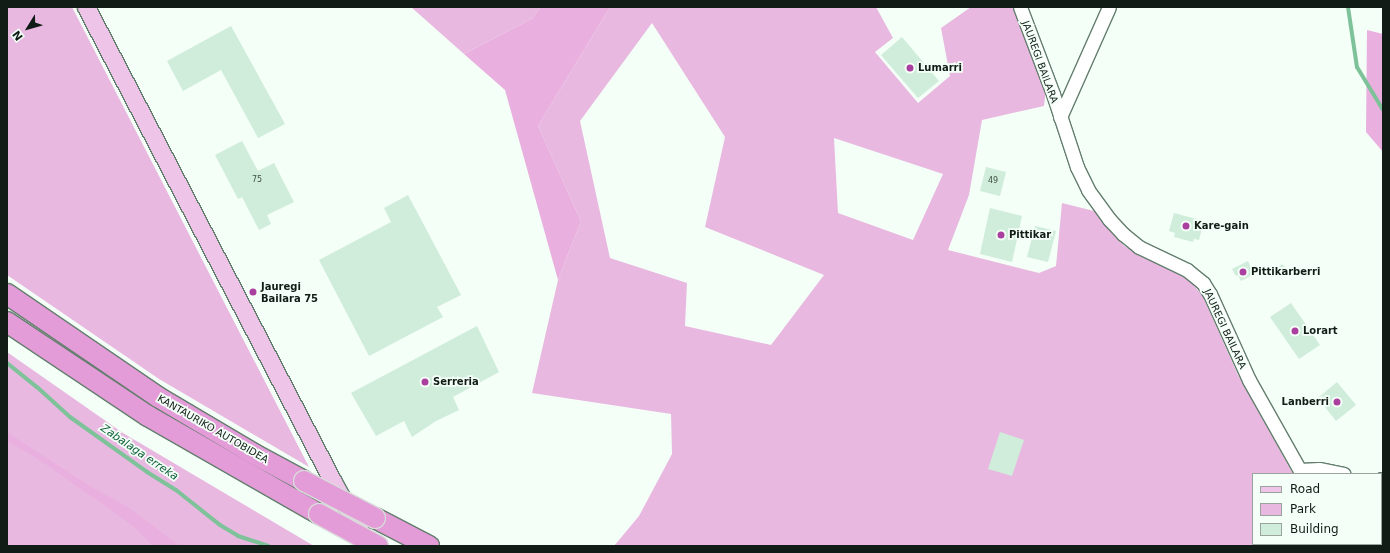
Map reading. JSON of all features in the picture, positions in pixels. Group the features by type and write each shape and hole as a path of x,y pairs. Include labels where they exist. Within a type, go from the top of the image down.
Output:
{"highway":[{"name":"KANTAURIKO AUTOBIDEA","path":"7,294 158,397 254,454 429,546"},
{"path":"7,322 148,416 378,546"}],"main road":[{"path":"86,7 332,480 368,546"}],"street":[{"name":"JAUREGI BAILARA","path":"1020,7 1077,167 1088,190 1109,219 1123,234 1139,247 1187,270 1203,283 1210,294 1249,380 1301,472 1319,469 1339,473"},
{"name":"JAUREGI BAILARA","path":"1060,117 1109,7"}],"green space":[{"path":"7,7 72,7 309,467 159,379 7,275"},
{"path":"411,7 540,7 533,18 464,54"},
{"path":"610,7 876,7 893,38 875,52 918,103 950,76 941,28 971,7 1014,7 1046,90 1044,106 982,120 969,195 948,250 1039,273 1056,266 1062,203 1094,211 1124,246 1190,280 1203,297 1238,375 1292,473 1252,473 1252,545 1324,546 614,546 639,516 672,454 671,414 532,393 558,280 581,221 538,126","holes":["652,23 725,137 705,227 824,275 771,345 685,326 687,283 610,258 580,121","834,138 943,174 913,240 838,213"]},
{"path":"7,352 123,433 314,546 7,546"}],"shaded area":[{"path":"540,7 610,7 538,126 581,221 558,280 505,90 464,54 533,18"},
{"path":"1367,30 1383,34 1383,152 1366,132"},
{"path":"7,432 85,483 131,509 180,546 153,546 134,527 108,508 38,459 7,441"}],"building":[{"path":"231,26 285,124 258,138 221,70 183,91 167,61"},
{"name":"Lumarri","path":"902,37 939,81 918,98 881,55"},
{"path":"242,141 258,171 274,163 294,202 267,215 271,224 259,230 242,197 238,199 215,155"},
{"path":"986,167 1006,172 1000,196 980,191"},
{"path":"408,195 461,295 437,307 443,317 369,356 319,260 391,222 384,208"},
{"name":"Pittikar","path":"990,208 1022,216 1012,262 980,254"},
{"name":"Kare-gain","path":"1174,213 1204,221 1199,240 1194,239 1193,242 1174,237 1175,233 1169,231"},
{"path":"1035,226 1056,231 1048,262 1027,257"},
{"name":"Pittikarberri","path":"1248,261 1254,274 1241,281 1232,269"},
{"path":"1282,264 1287,269 1282,274 1277,269"},
{"name":"Lorart","path":"1291,303 1320,345 1299,359 1270,317"},
{"name":"Serreria","path":"477,326 499,372 453,397 459,410 436,421 412,437 404,421 376,436 351,393"},
{"name":"Lanberri","path":"1337,382 1356,405 1336,421 1318,398"},
{"path":"1000,432 1024,440 1012,476 988,469"},
{"path":"1382,505 1383,505 1382,539"}],"waterway":[{"path":"1348,7 1357,67 1383,110"},
{"name":"Zabalaga erreka","path":"7,363 37,387 70,417 147,472 176,490 220,525 238,536 268,546"}],"place":[{"name":"Lumarri","path":"910,68"},
{"name":"Kare-gain","path":"1186,226"},
{"name":"Pittikar","path":"1001,235"},
{"name":"Pittikarberri","path":"1243,272"},
{"name":"Jauregi Bailara 75","path":"253,292"},
{"name":"Lorart","path":"1295,331"},
{"name":"Serreria","path":"425,382"},
{"name":"Lanberri","path":"1337,402"}]}
